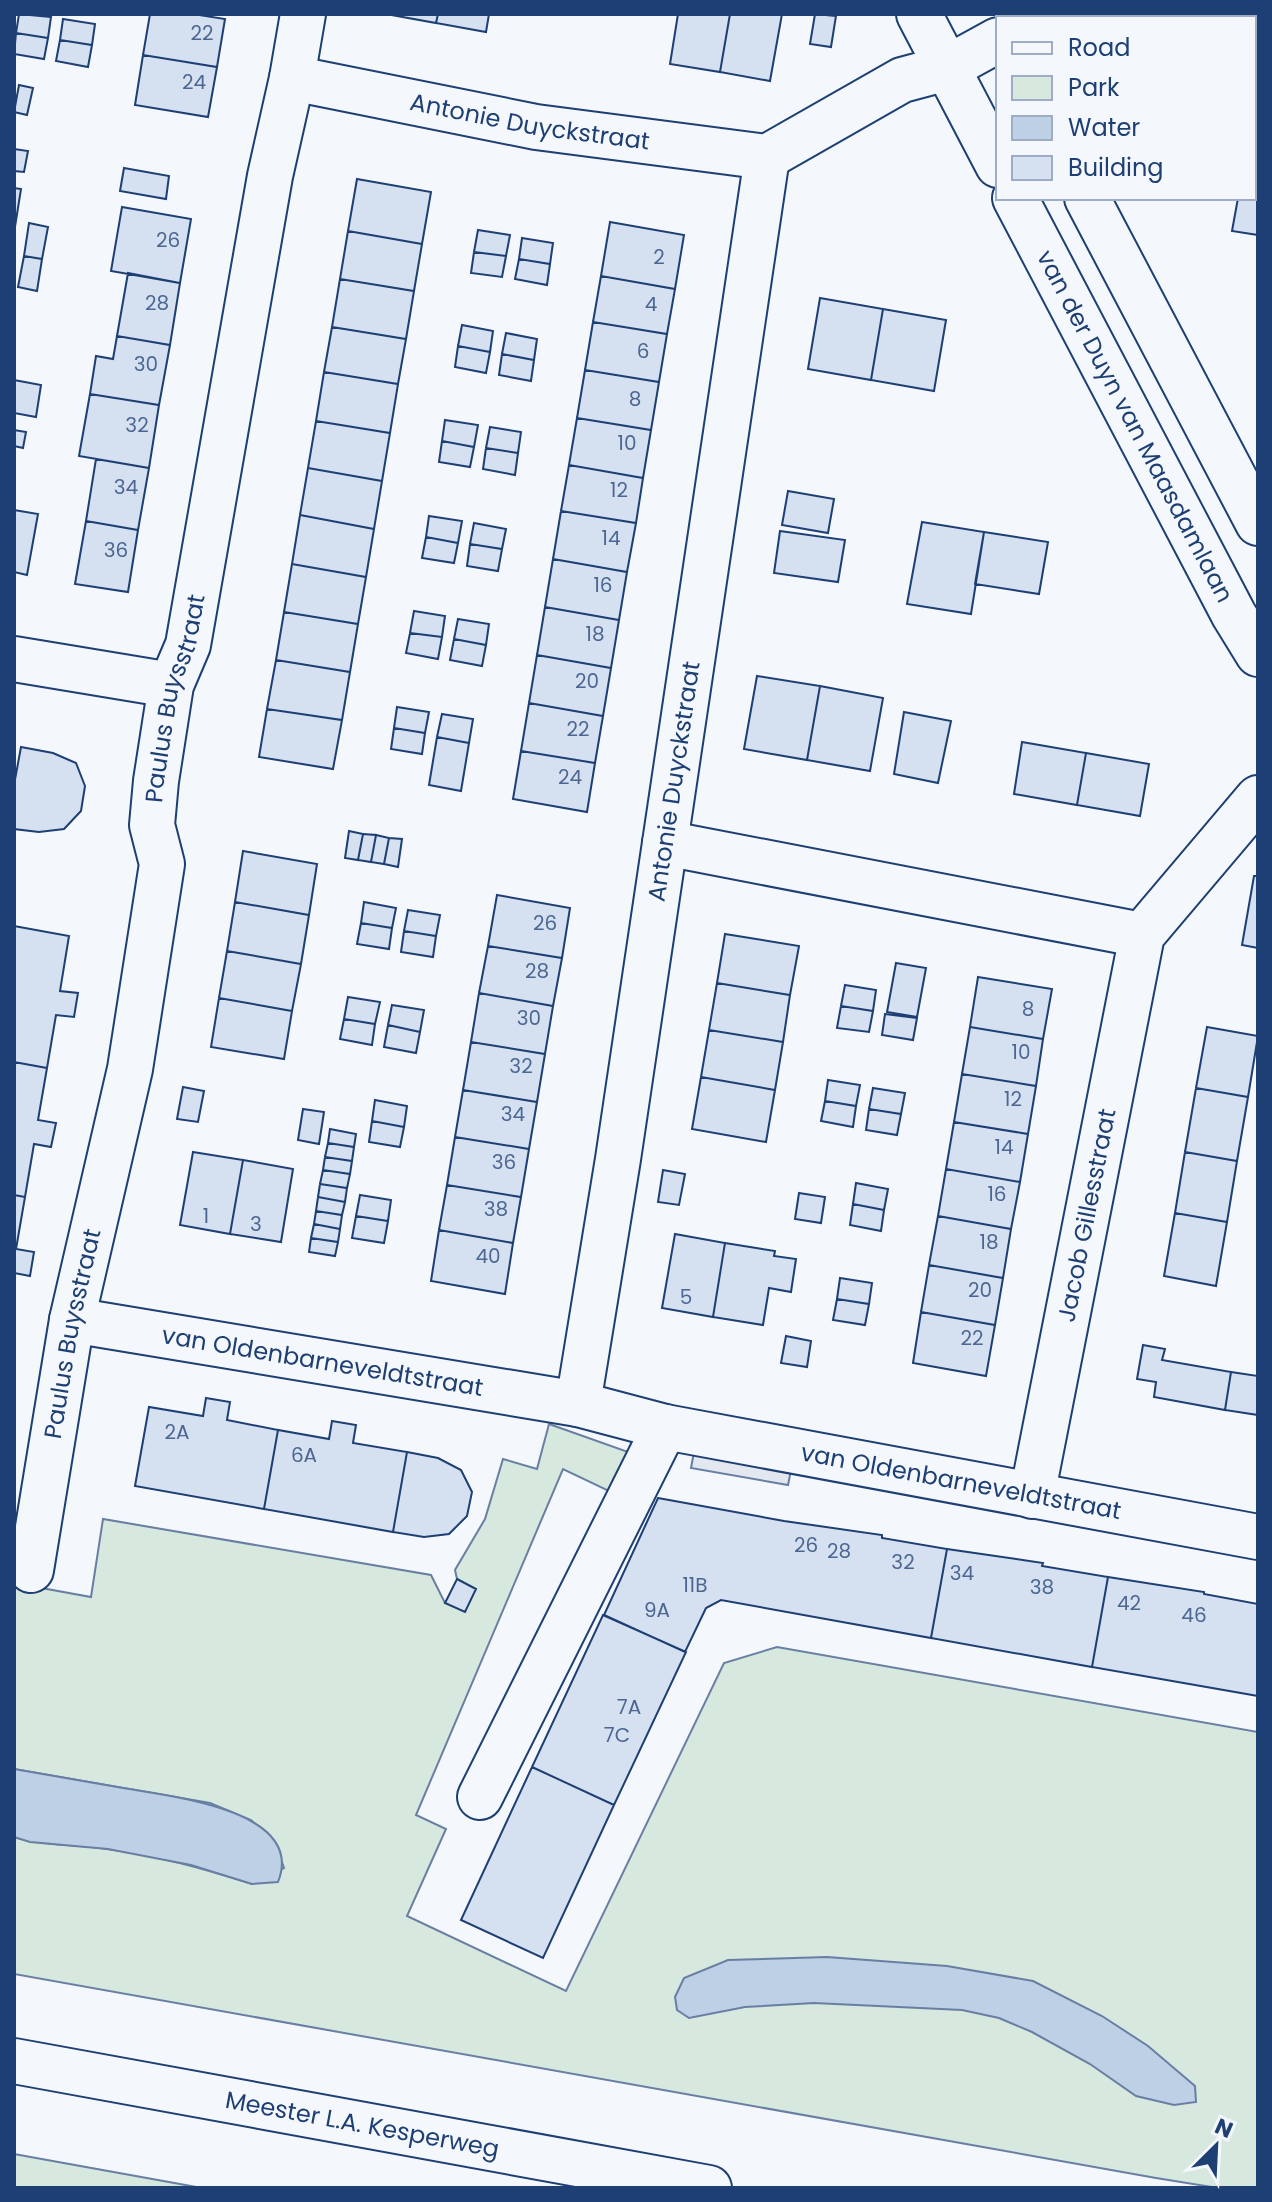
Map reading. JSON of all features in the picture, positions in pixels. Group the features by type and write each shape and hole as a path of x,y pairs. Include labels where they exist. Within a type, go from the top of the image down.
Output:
{"street":[{"name":"Paulus Buysstraat","path":"31,1570 72,1320 130,1069 162,864 152,825 171,685 188,645 270,176 303,14"},
{"path":"919,14 996,161"},
{"path":"767,157 902,80 947,68 996,41"},
{"name":"Antonie Duyckstraat","path":"292,78 536,127 767,157 618,1159 578,1404"},
{"name":"van der Duyn van Maasdamlaan","path":"1016,200 1234,615 1258,654"},
{"path":"1088,200 1258,523"},
{"path":"14,659 171,685"},
{"name":"Jacob Gillesstraat","path":"1032,1496 1142,935 1258,798"},
{"path":"665,843 1142,935"},
{"name":"van Oldenbarneveldtstraat","path":"72,1320 578,1404 665,1427 1258,1537"},
{"path":"480,1797 665,1427"},
{"name":"Meester L.A. Kesperweg","path":"14,2061 709,2188"}],"green space":[{"path":"549,1424 631,1453 613,1493 563,1469 416,1815 446,1829 407,1916 566,1991 724,1663 777,1647 1258,1732 1258,2188 1218,2188 1156,2178 14,1974 14,1837 144,1855 252,1884 284,1868 275,1842 251,1820 210,1803 14,1769 14,1583 91,1597 103,1519 431,1575 445,1603 475,1589 457,1579 455,1570 485,1519 503,1459 537,1469"},
{"path":"14,2154 202,2188 14,2188"}],"shaded area":[{"path":"694,1452 791,1470 788,1485 691,1468"}],"water":[{"path":"14,1769 170,1796 228,1811 253,1822 272,1838 281,1857 278,1882 252,1884 191,1865 108,1849 30,1842 14,1837"},
{"path":"827,1957 947,1966 1033,1981 1102,2016 1148,2046 1195,2086 1196,2102 1174,2105 1136,2096 1090,2064 1032,2032 999,2018 962,2010 814,2003 745,2007 689,2018 677,2010 675,1997 684,1978 728,1960"}],"building":[{"path":"19,14 51,17 48,38 16,33"},
{"path":"150,14 193,14 225,19 217,67 143,55"},
{"path":"386,14 438,14 436,23"},
{"path":"438,14 489,14 486,32 436,23"},
{"path":"678,14 730,14 720,72 670,64"},
{"path":"730,14 782,14 770,81 720,72"},
{"path":"815,14 836,16 831,47 810,44"},
{"path":"63,19 95,24 92,45 60,40"},
{"path":"16,33 48,38 44,59 14,54"},
{"path":"60,40 92,45 88,67 56,61"},
{"path":"143,55 217,67 208,117 135,105"},
{"path":"19,85 33,88 27,115 14,112"},
{"path":"14,149 28,151 24,172 14,171"},
{"path":"124,168 169,176 166,199 120,191"},
{"path":"1258,171 1258,235 1232,231 1238,200 1256,200"},
{"path":"357,179 431,192 422,244 348,231"},
{"path":"14,188 21,189 14,233"},
{"path":"122,207 191,219 180,283 111,271"},
{"path":"610,222 684,235 675,289 601,276"},
{"path":"29,223 48,227 42,259 24,256"},
{"path":"478,230 510,235 506,256 474,252"},
{"path":"348,231 422,244 414,291 340,279"},
{"path":"522,238 553,243 550,264 519,259"},
{"path":"474,252 506,256 502,277 471,273"},
{"path":"24,256 42,259 37,291 18,287"},
{"path":"519,259 550,264 547,285 515,279"},
{"path":"128,273 180,283 170,345 117,336"},
{"path":"601,276 675,289 667,334 593,322"},
{"path":"340,279 414,291 406,339 332,327"},
{"path":"820,298 883,309 871,380 808,369"},
{"path":"883,309 946,320 934,391 871,380"},
{"path":"593,322 667,334 659,382 585,370"},
{"path":"462,325 493,331 490,352 458,346"},
{"path":"332,327 406,339 398,384 324,372"},
{"path":"506,333 537,339 534,360 502,354"},
{"path":"117,336 170,345 159,405 90,394 96,356 113,359"},
{"path":"458,346 490,352 486,373 455,367"},
{"path":"502,354 534,360 531,381 499,375"},
{"path":"585,370 659,382 651,430 577,418"},
{"path":"324,372 398,384 390,433 316,421"},
{"path":"14,380 41,385 36,417 14,413"},
{"path":"90,394 159,405 149,468 79,456"},
{"path":"577,418 651,430 643,478 569,465"},
{"path":"445,420 478,425 474,447 442,441"},
{"path":"316,421 390,433 382,481 308,468"},
{"path":"490,427 521,432 518,453 486,448"},
{"path":"14,430 26,432 23,448 14,446"},
{"path":"442,441 474,447 470,467 439,462"},
{"path":"486,448 518,453 515,475 483,469"},
{"path":"96,459 149,468 138,530 86,521"},
{"path":"569,465 643,478 636,523 561,511"},
{"path":"308,468 382,481 374,529 300,515"},
{"path":"788,491 834,499 828,533 782,525"},
{"path":"14,510 38,514 27,575 14,572"},
{"path":"561,511 636,523 627,572 553,559"},
{"path":"300,515 374,529 366,577 292,564"},
{"path":"429,516 462,521 458,543 426,537"},
{"path":"86,521 138,530 128,592 75,584"},
{"path":"922,522 984,532 971,614 907,604"},
{"path":"474,523 506,529 502,549 470,544"},
{"path":"780,531 845,540 838,582 774,573"},
{"path":"984,532 1048,542 1039,594 975,584"},
{"path":"426,537 458,543 454,563 422,558"},
{"path":"470,544 502,549 498,571 467,566"},
{"path":"553,559 627,572 619,620 545,607"},
{"path":"292,564 366,577 358,624 284,612"},
{"path":"545,607 619,620 611,668 537,655"},
{"path":"414,611 445,616 442,637 410,633"},
{"path":"284,612 358,624 350,672 276,660"},
{"path":"458,619 489,624 486,645 454,639"},
{"path":"410,633 442,637 438,659 406,653"},
{"path":"454,639 486,645 482,666 450,660"},
{"path":"537,655 611,668 603,716 529,703"},
{"path":"276,660 350,672 342,720 267,709"},
{"path":"757,676 820,686 807,760 744,749"},
{"path":"820,686 883,698 870,771 807,760"},
{"path":"529,703 603,716 595,763 521,751"},
{"path":"397,707 429,712 425,733 394,728"},
{"path":"267,709 342,720 333,769 259,757"},
{"path":"904,712 951,721 938,783 894,774"},
{"path":"442,714 473,719 469,743 437,737"},
{"path":"394,728 425,733 422,754 391,749"},
{"path":"437,737 469,743 461,791 429,785"},
{"path":"1022,742 1086,753 1077,805 1014,794"},
{"path":"21,747 53,753 76,763 85,786 81,811 64,829 39,832 14,829 14,785"},
{"path":"521,751 595,763 587,812 513,799"},
{"path":"1086,753 1149,764 1140,816 1077,805"},
{"path":"349,831 363,834 358,860 345,858"},
{"path":"363,834 376,835 371,862 358,860"},
{"path":"376,835 389,838 384,864 371,862"},
{"path":"389,838 402,839 398,867 384,864"},
{"path":"243,851 317,864 309,915 235,902"},
{"path":"1254,876 1258,876 1258,948 1242,945"},
{"path":"497,895 570,908 562,958 488,946"},
{"path":"235,902 309,915 301,964 227,951"},
{"path":"364,902 396,908 392,928 361,923"},
{"path":"408,910 440,915 436,936 404,931"},
{"path":"361,923 392,928 389,949 357,944"},
{"path":"14,926 69,936 60,991 78,993 74,1017 56,1015 47,1068 14,1062"},
{"path":"404,931 436,936 433,957 401,952"},
{"path":"725,934 799,946 790,995 717,983"},
{"path":"488,946 562,958 553,1006 479,993"},
{"path":"227,951 301,964 292,1011 219,998"},
{"path":"896,963 926,968 917,1017 887,1012"},
{"path":"978,977 1052,989 1043,1039 970,1027"},
{"path":"717,983 790,995 783,1042 709,1030"},
{"path":"845,985 876,990 873,1011 841,1006"},
{"path":"479,993 553,1006 545,1054 471,1042"},
{"path":"348,997 380,1002 375,1024 344,1019"},
{"path":"219,998 292,1011 284,1059 211,1047"},
{"path":"392,1005 424,1010 420,1032 388,1025"},
{"path":"841,1006 873,1011 869,1032 837,1028"},
{"path":"885,1014 917,1018 913,1040 882,1035"},
{"path":"344,1019 375,1024 372,1045 340,1039"},
{"path":"388,1025 420,1032 416,1053 384,1047"},
{"path":"970,1027 1043,1039 1036,1086 962,1074"},
{"path":"1207,1027 1258,1036 1248,1097 1196,1088"},
{"path":"709,1030 783,1042 775,1090 701,1077"},
{"path":"471,1042 545,1054 537,1102 463,1090"},
{"path":"14,1062 47,1068 38,1120 56,1123 51,1147 34,1144 25,1197 14,1195"},
{"path":"962,1074 1036,1086 1028,1134 954,1122"},
{"path":"701,1077 775,1090 766,1142 692,1129"},
{"path":"828,1080 860,1085 856,1106 825,1101"},
{"path":"183,1087 204,1091 198,1122 177,1119"},
{"path":"873,1088 905,1093 901,1114 869,1109"},
{"path":"1196,1088 1248,1097 1237,1161 1185,1152"},
{"path":"463,1090 537,1102 529,1149 455,1137"},
{"path":"375,1100 407,1106 404,1127 372,1121"},
{"path":"825,1101 856,1106 853,1127 821,1121"},
{"path":"303,1109 324,1112 319,1144 298,1140"},
{"path":"869,1109 901,1114 897,1135 866,1130"},
{"path":"372,1121 404,1127 400,1147 369,1142"},
{"path":"954,1122 1028,1134 1020,1182 946,1169"},
{"path":"330,1129 356,1134 354,1147 328,1143"},
{"path":"455,1137 529,1149 521,1197 447,1185"},
{"path":"328,1143 354,1147 352,1161 325,1157"},
{"path":"193,1152 243,1160 230,1234 180,1225"},
{"path":"1185,1152 1237,1161 1227,1222 1175,1213"},
{"path":"325,1157 352,1161 350,1174 323,1170"},
{"path":"243,1160 293,1169 281,1242 230,1234"},
{"path":"946,1169 1020,1182 1011,1229 938,1216"},
{"path":"323,1170 350,1174 347,1188 320,1184"},
{"path":"663,1170 685,1174 679,1205 658,1202"},
{"path":"856,1183 888,1189 884,1210 853,1204"},
{"path":"320,1184 347,1188 345,1202 318,1197"},
{"path":"447,1185 521,1197 513,1243 439,1230"},
{"path":"799,1193 825,1197 821,1223 795,1219"},
{"path":"14,1195 25,1197 16,1249 34,1252 30,1276 14,1273"},
{"path":"360,1195 391,1200 388,1221 356,1216"},
{"path":"318,1197 345,1202 342,1215 316,1211"},
{"path":"853,1204 884,1210 881,1231 850,1225"},
{"path":"316,1211 342,1215 340,1229 314,1224"},
{"path":"1175,1213 1227,1222 1216,1286 1164,1276"},
{"path":"356,1216 388,1221 384,1243 352,1238"},
{"path":"938,1216 1011,1229 1003,1278 929,1265"},
{"path":"314,1224 340,1229 338,1242 311,1238"},
{"path":"439,1230 513,1243 505,1294 431,1281"},
{"path":"675,1234 725,1243 713,1317 662,1308"},
{"path":"311,1238 338,1242 335,1256 309,1252"},
{"path":"725,1243 775,1251 774,1256 796,1259 791,1292 769,1288 763,1325 713,1317"},
{"path":"929,1265 1003,1278 995,1325 921,1312"},
{"path":"840,1278 872,1283 869,1304 837,1299"},
{"path":"837,1299 869,1304 865,1325 833,1320"},
{"path":"921,1312 995,1325 986,1376 913,1363"},
{"path":"786,1336 811,1341 807,1367 781,1363"},
{"path":"1143,1345 1165,1349 1162,1360 1231,1372 1225,1410 1154,1397 1156,1382 1137,1379"},
{"path":"1231,1372 1258,1376 1258,1415 1225,1410"},
{"path":"206,1398 230,1402 227,1420 278,1430 264,1509 135,1486 149,1407 203,1416"},
{"path":"332,1421 356,1425 353,1443 407,1452 393,1532 264,1509 278,1430 329,1439"},
{"path":"407,1452 438,1458 461,1470 472,1492 467,1516 449,1534 424,1537 393,1532"},
{"path":"658,1498 882,1535 882,1538 947,1549 931,1638 721,1600 706,1608 685,1652 604,1615"},
{"path":"947,1549 1043,1563 1042,1566 1108,1577 1092,1667 931,1638"},
{"path":"1108,1577 1258,1604 1258,1696 1092,1667"},
{"path":"457,1579 476,1589 465,1612 445,1603"},
{"path":"603,1615 686,1652 614,1805 532,1767"},
{"path":"532,1767 614,1805 543,1958 461,1920"}]}
